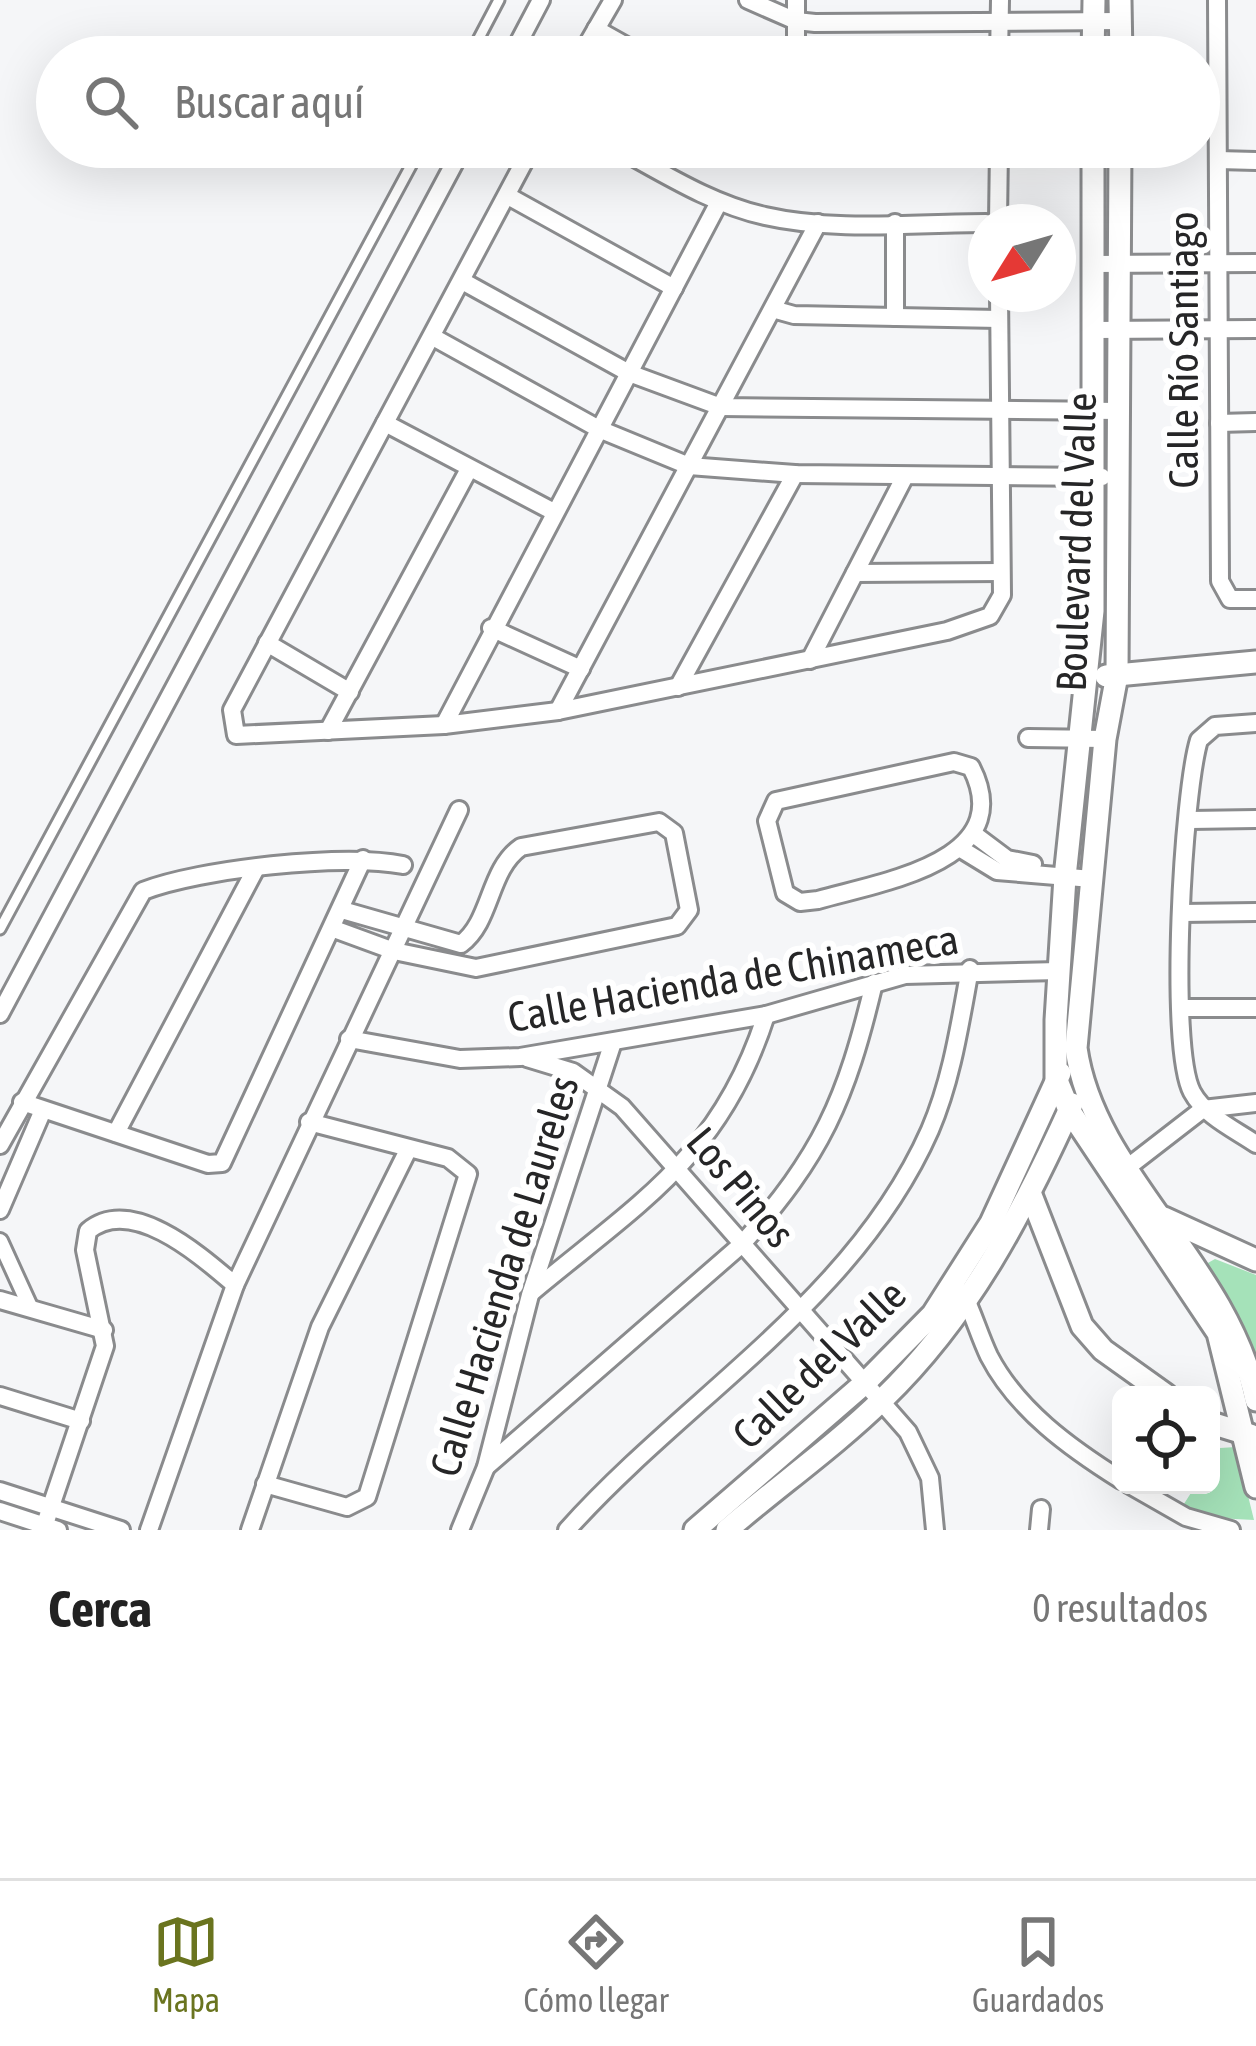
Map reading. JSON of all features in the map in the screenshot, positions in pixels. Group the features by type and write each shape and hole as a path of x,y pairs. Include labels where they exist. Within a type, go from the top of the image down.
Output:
{"street":[{"path":"522,36 542,0"},
{"path":"592,36 613,0"},
{"path":"748,0 796,21 999,20 1121,10"},
{"path":"796,0 796,36"},
{"path":"898,20 899,0"},
{"path":"999,36 1000,0"},
{"name":"Calle Río Santiago","path":"1217,0 1217,36"},
{"path":"596,29 608,36"},
{"path":"1220,160 1256,161"},
{"path":"0,1014 452,168"},
{"path":"522,168 232,710 232,730 242,738 558,711 974,625 999,608 999,312"},
{"path":"655,168 719,202 767,217 818,223 968,223"},
{"path":"998,204 999,168"},
{"name":"Boulevard del Valle","path":"1056,1078 1065,871 1088,678 1093,168"},
{"name":"Boulevard del Valle","path":"1120,168 1117,674 1105,739 1076,1048 1083,1080 1128,1167 1236,1329 1256,1400"},
{"name":"Calle Río Santiago","path":"1218,168 1220,581 1230,599 1256,599"},
{"path":"508,196 674,288"},
{"path":"444,724 719,202"},
{"path":"558,711 776,310 818,223"},
{"path":"895,223 895,317"},
{"path":"1093,264 1256,263"},
{"path":"464,282 629,373 721,407 1120,410"},
{"path":"776,310 999,319"},
{"path":"1093,330 1256,329"},
{"path":"433,337 599,429 689,466 795,474 1120,478"},
{"path":"1219,422 1256,422"},
{"path":"385,423 554,512"},
{"path":"328,730 469,469"},
{"path":"678,687 795,474"},
{"path":"810,660 905,476"},
{"path":"855,572 1001,572"},
{"path":"491,628 581,669"},
{"path":"266,643 350,692"},
{"path":"1088,678 1256,662"},
{"path":"1256,723 1215,727 1199,740 1182,913 1185,1072 1203,1109 1256,1144"},
{"path":"1028,738 1105,739"},
{"path":"961,761 971,767 978,782 975,835 961,849 923,868 800,902 790,899 781,884 767,813 787,797 961,761"},
{"path":"149,1530 235,1285 459,810"},
{"path":"1190,820 1256,819"},
{"path":"334,928 394,951 490,967 677,926 689,910 674,833 659,822 521,847 506,859 465,942 342,910"},
{"path":"975,835 1007,859 1065,871"},
{"path":"961,849 997,871 1093,873"},
{"path":"0,1145 136,896 153,887 255,870 363,860 403,865"},
{"path":"22,1102 208,1164 222,1163 363,860"},
{"path":"116,1133 255,870"},
{"path":"1182,913 1256,913"},
{"path":"567,1530 800,1312 858,1247 920,1152 943,1097 970,969"},
{"name":"Calle Hacienda de Chinameca","path":"349,1039 460,1059 520,1057 766,1015 874,983 970,969 1059,970"},
{"path":"486,1467 741,1245 826,1135 857,1053 874,983"},
{"path":"1183,1008 1256,1008"},
{"path":"530,1294 679,1169 730,1104 748,1072 766,1015"},
{"name":"Calle Hacienda de Laureles","path":"460,1530 486,1467 530,1294 614,1042"},
{"name":"Calle del Valle","path":"695,1530 914,1336 956,1280 1016,1173 1056,1078 1076,1048"},
{"name":"Los Pinos","path":"520,1057 573,1072 601,1087 882,1400 927,1465 935,1530"},
{"path":"1056,1078 1069,1110 1217,1333 1250,1435 1256,1487"},
{"name":"Calle del Valle","path":"727,1530 882,1400 967,1302 1031,1196 1083,1080"},
{"path":"1128,1167 1203,1109 1256,1103"},
{"path":"0,1210 43,1110"},
{"path":"266,1484 347,1508 368,1497 467,1174 457,1161 309,1122"},
{"path":"250,1530 320,1328 408,1150"},
{"path":"1031,1196 1082,1326 1103,1350 1153,1386"},
{"path":"1162,1216 1256,1260"},
{"path":"0,1511 49,1528 52,1506 105,1346 85,1250 88,1231 101,1223 127,1221 162,1233 235,1285"},
{"path":"0,1240 32,1309"},
{"path":"956,1280 989,1356 1017,1397 1065,1442 1112,1474"},
{"path":"0,1300 104,1330"},
{"path":"0,1396 81,1421"},
{"path":"1220,1426 1250,1435"},
{"path":"0,1490 121,1530"},
{"path":"1146,1494 1186,1517 1231,1530"},
{"path":"1039,1530 1041,1509"}],"lane":[{"path":"480,36 499,0"},
{"path":"0,929 410,168"}],"green space":[{"path":"1215,1259 1256,1275 1256,1382 1243,1328 1207,1276 1206,1264"},
{"path":"1236,1447 1254,1520 1197,1517 1182,1507 1190,1494 1220,1494 1220,1448"}]}
